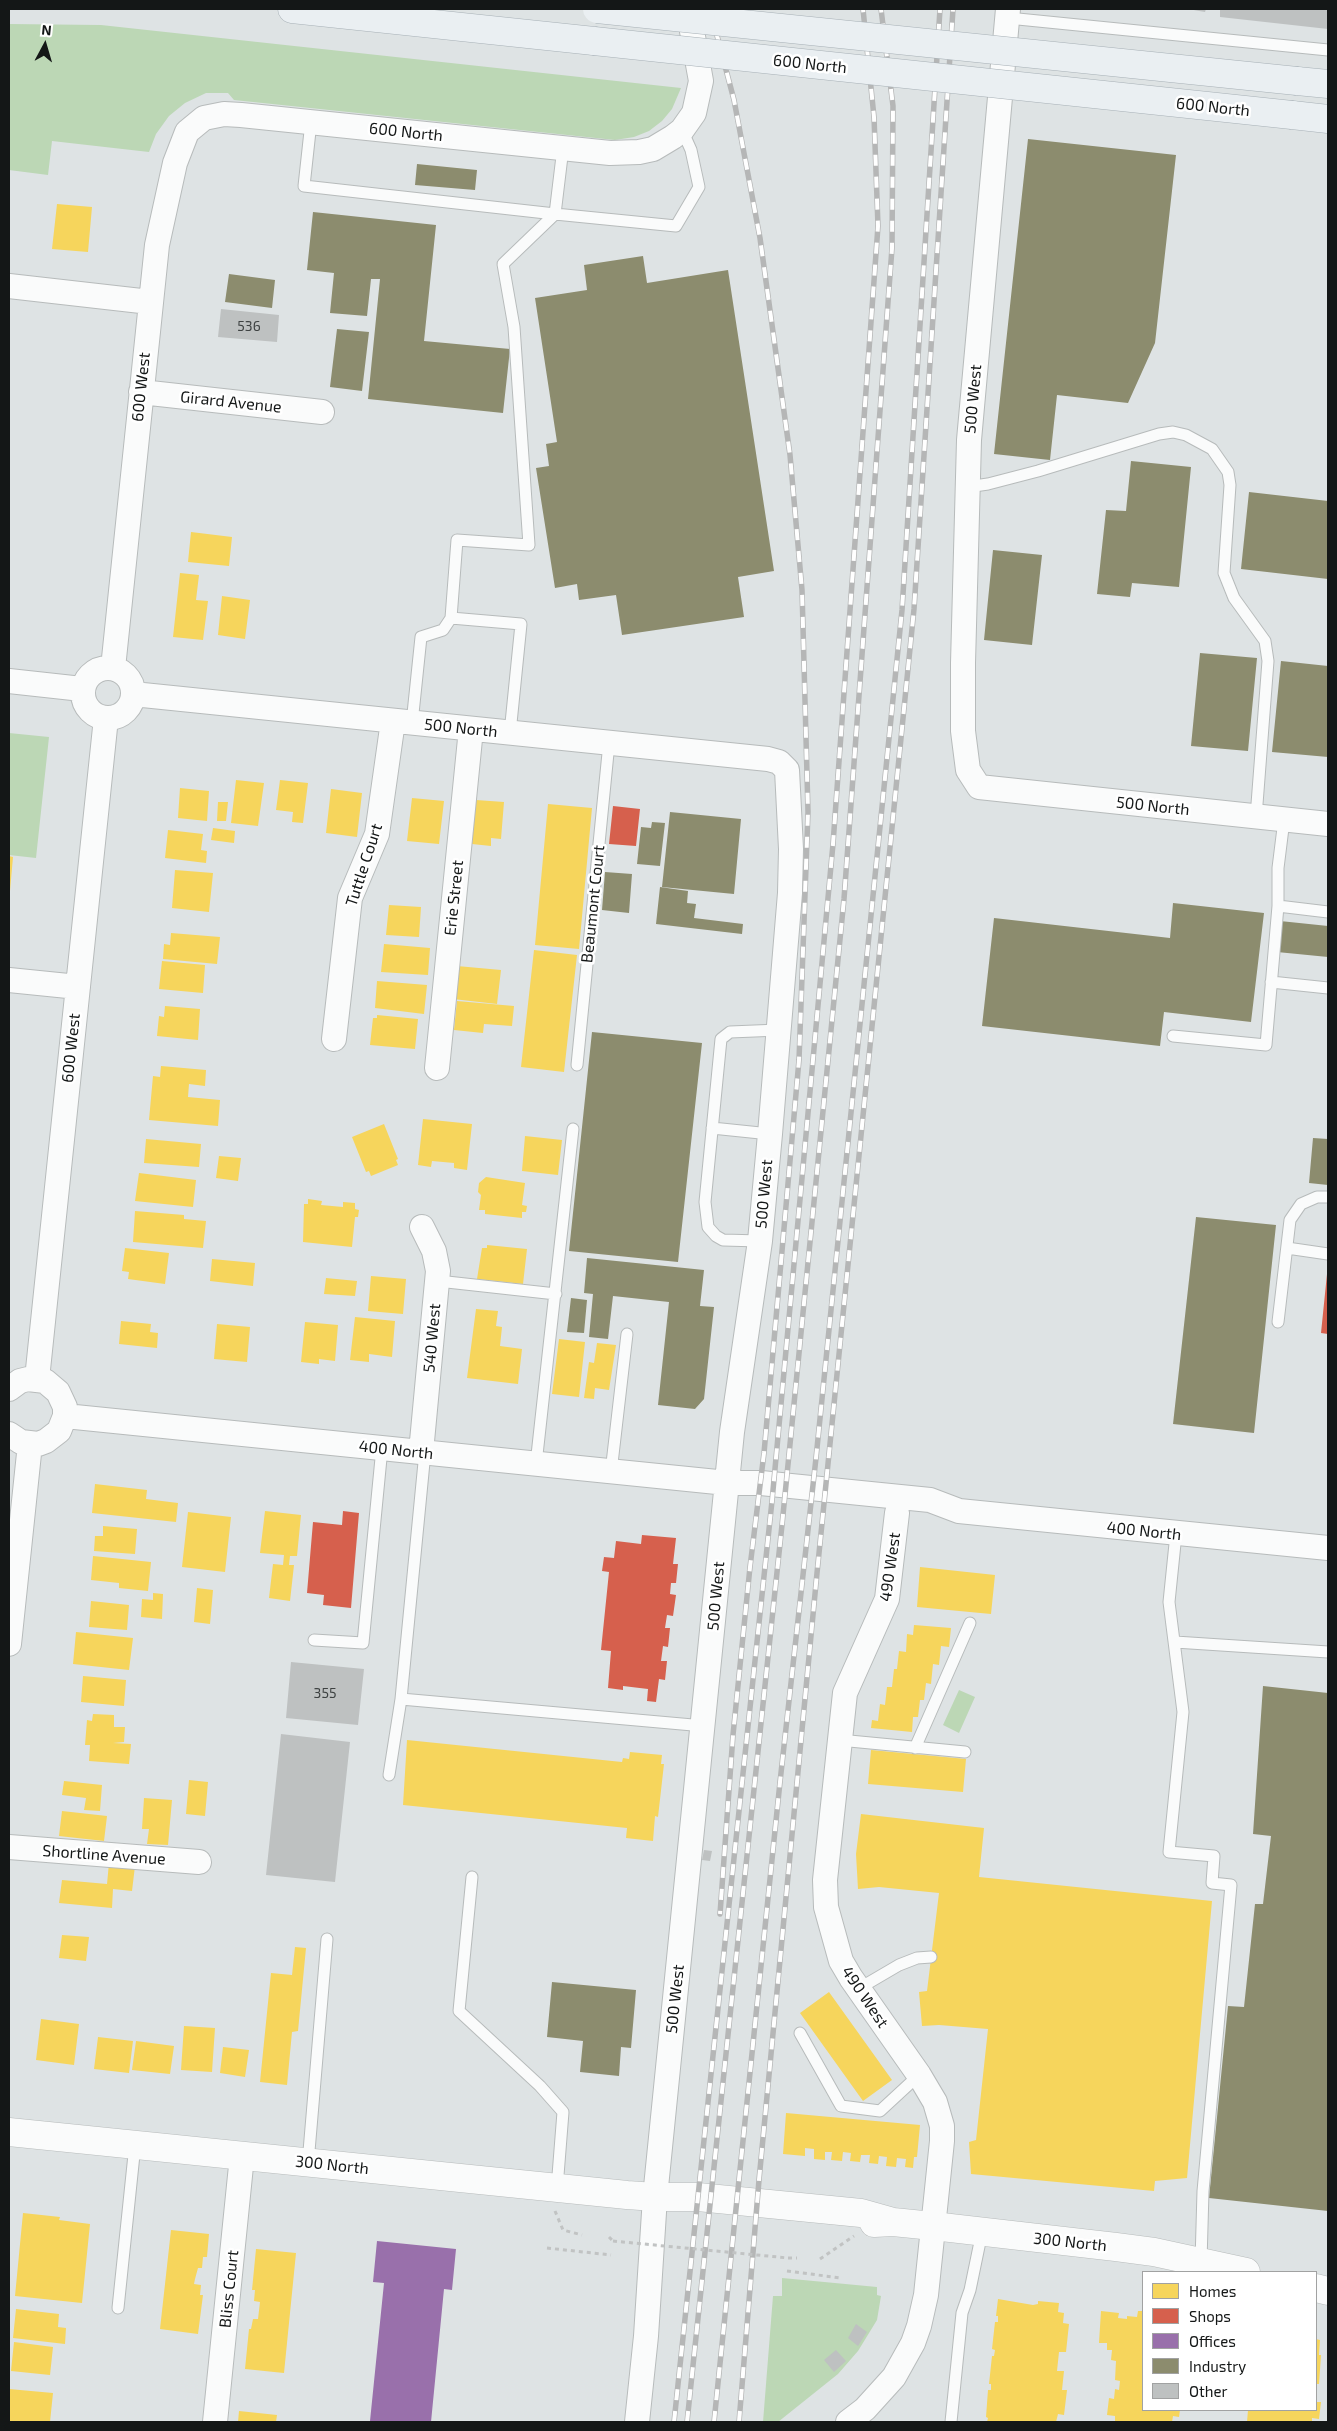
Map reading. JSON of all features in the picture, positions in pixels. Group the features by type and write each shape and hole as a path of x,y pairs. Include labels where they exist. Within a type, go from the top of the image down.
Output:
{"main road":[{"name":"600 North","path":"292,9 1328,119"},
{"name":"600 North","path":"592,9 1328,84"}],"street":[{"path":"682,130 694,113 701,81 688,9"},
{"name":"500 West","path":"979,787 968,770 963,731 964,575 967,487 969,440 1008,14"},
{"name":"600 North","path":"204,118 233,114 610,153 639,152 664,144 682,130"},
{"name":"600 West","path":"113,668 157,244 178,151 187,132 204,118"},
{"path":"9,286 150,302"},
{"name":"Girard Avenue","path":"141,392 322,412"},
{"path":"113,668 128,677 133,694 132,701 125,712 106,718 90,711 84,701 82,689 84,682 93,672 99,669 113,668"},
{"path":"9,681 82,689"},
{"name":"500 North","path":"133,694 768,759 779,762 786,770"},
{"name":"600 West","path":"37,1379 106,718"},
{"name":"Tuttle Court","path":"334,1039 350,898 377,834 402,722"},
{"name":"Erie Street","path":"437,1068 471,729"},
{"name":"500 West","path":"637,2422 646,2336 655,2198 704,1726 732,1432 760,1241 770,1134 790,893 791,849 786,770"},
{"name":"500 North","path":"979,787 1328,824"},
{"path":"9,980 78,987"},
{"name":"540 West","path":"422,1227 437,1260 438,1281 423,1452"},
{"path":"9,1389 20,1381 37,1379 52,1386 58,1392 65,1407 65,1416 59,1431 53,1437 38,1444 30,1444 21,1442 9,1434"},
{"name":"400 North","path":"65,1416 727,1484 761,1483 930,1500 960,1511 1328,1548"},
{"path":"9,1644 11,1598 30,1444"},
{"name":"400 North","path":"727,1484 759,1500 928,1516 960,1511"},
{"name":"490 West","path":"848,2422 881,2393 894,2376 913,2343 924,2310 942,2126 935,2102 841,1961 826,1907 825,1880 845,1693 887,1599 897,1513"},
{"name":"Shortline Avenue","path":"9,1847 199,1862"},
{"name":"300 North","path":"9,2132 308,2163 554,2196 710,2198 860,2213 893,2222 1126,2248 1242,2271"},
{"name":"Bliss Court","path":"215,2422 242,2156"}],"lane":[{"path":"1008,14 1328,50"},
{"path":"311,122 304,186 676,226 699,187 691,150 682,130"},
{"path":"402,722 421,637 443,630 451,618 457,540 529,545 514,326 503,264 555,214 563,148"},
{"path":"967,487 988,484 1038,471 1159,434 1173,432 1186,435 1212,449 1228,472 1230,485 1224,573 1234,598 1265,641 1268,661 1256,817"},
{"path":"451,618 521,624 510,733"},
{"name":"Beaumont Court","path":"577,1065 609,743"},
{"path":"1174,1036 1266,1045 1278,906 1278,868 1284,820"},
{"path":"1278,906 1328,912"},
{"path":"1271,982 1328,988"},
{"path":"760,1241 723,1240 716,1236 708,1227 705,1202 721,1039 730,1032 779,1030"},
{"path":"712,1128 770,1134"},
{"path":"536,1464 573,1129"},
{"path":"1278,1322 1290,1220 1301,1204 1317,1197 1328,1196"},
{"path":"1286,1248 1328,1254"},
{"path":"438,1281 556,1294"},
{"path":"611,1472 627,1334"},
{"path":"314,1640 363,1643 382,1448"},
{"path":"389,1775 401,1698 423,1452"},
{"path":"1176,1534 1169,1602 1183,1712 1169,1852 1214,1856 1212,1883 1231,1884 1203,2191 1201,2262"},
{"path":"915,1748 970,1622"},
{"path":"1175,1642 1328,1652"},
{"path":"401,1698 704,1726"},
{"path":"839,1740 965,1752"},
{"path":"472,1877 459,2011 540,2086 563,2112 554,2196"},
{"path":"308,2163 327,1939"},
{"path":"858,1989 899,1965 917,1958 931,1957"},
{"path":"800,2033 842,2106 880,2111 918,2075"},
{"path":"118,2308 135,2145"},
{"path":"951,2422 962,2313 970,2290 982,2232"}],"path":[{"path":"554,2196 563,2230 582,2235"},
{"path":"820,2259 855,2236"},
{"path":"609,2238 613,2241 796,2258"},
{"path":"547,2248 611,2255"},
{"path":"787,2271 841,2278"}],"green space":[{"path":"9,24 101,25 681,88 672,109 662,121 649,131 634,137 615,140 234,100 228,93 206,93 185,103 169,116 156,134 149,152 52,141 48,175 9,170"},
{"path":"9,733 49,737 36,858 9,855"},
{"path":"959,1690 975,1697 959,1733 943,1725"},
{"path":"782,2278 877,2287 877,2295 881,2296 877,2320 858,2351 838,2374 778,2422 763,2422 773,2296 782,2296"}],"building: Homes":[{"path":"57,204 92,207 88,252 52,249"},
{"path":"191,532 232,537 229,566 188,562"},
{"path":"180,573 199,575 196,600 208,601 203,640 173,637"},
{"path":"222,596 250,600 245,639 218,635"},
{"path":"236,780 264,783 258,826 231,823"},
{"path":"280,780 308,783 303,823 292,822 293,812 276,810"},
{"path":"180,788 209,791 207,821 178,818"},
{"path":"331,789 362,793 357,837 326,833"},
{"path":"412,798 444,801 439,844 407,841"},
{"path":"476,800 504,802 501,839 491,838 491,846 472,844"},
{"path":"218,802 228,802 226,821 217,821"},
{"path":"548,804 592,808 579,949 535,945"},
{"path":"213,828 235,831 234,843 211,840"},
{"path":"168,830 203,834 201,850 207,851 206,863 165,858"},
{"path":"9,856 13,857 10,891 9,891"},
{"path":"175,870 213,873 209,912 172,908"},
{"path":"389,905 421,907 419,937 386,935"},
{"path":"171,933 220,937 217,964 163,959 164,944 170,945"},
{"path":"384,944 430,948 428,975 381,972"},
{"path":"534,950 577,955 564,1072 521,1067"},
{"path":"162,961 205,965 203,993 159,989"},
{"path":"457,966 501,970 497,1004 453,999"},
{"path":"377,981 427,985 424,1014 375,1008"},
{"path":"457,1001 514,1006 512,1026 484,1024 483,1033 454,1030"},
{"path":"165,1006 200,1009 198,1040 157,1036 159,1016 164,1017"},
{"path":"377,1015 418,1019 415,1049 370,1045 373,1018 377,1018"},
{"path":"161,1066 206,1070 205,1086 189,1084 188,1097 220,1100 218,1126 149,1120 153,1076 160,1077"},
{"path":"423,1119 472,1124 467,1170 454,1168 454,1163 432,1161 431,1167 418,1165"},
{"path":"384,1124 398,1159 396,1160 398,1165 371,1176 369,1171 366,1172 352,1137"},
{"path":"525,1136 562,1140 558,1175 522,1171"},
{"path":"146,1139 201,1144 199,1167 144,1163"},
{"path":"219,1156 241,1158 238,1181 216,1178"},
{"path":"139,1173 196,1180 193,1207 135,1201"},
{"path":"486,1177 525,1183 522,1205 527,1206 526,1212 522,1212 522,1218 485,1214 485,1210 479,1210 481,1195 478,1192 479,1183"},
{"path":"308,1199 322,1201 321,1205 343,1207 343,1202 355,1203 355,1209 359,1210 358,1217 355,1217 352,1247 303,1242 304,1204 308,1204"},
{"path":"135,1211 184,1215 184,1219 206,1221 203,1248 133,1242"},
{"path":"487,1245 527,1249 523,1284 477,1279 482,1248 487,1248"},
{"path":"125,1248 169,1253 165,1284 128,1279 129,1272 122,1271"},
{"path":"212,1259 255,1263 253,1286 210,1281"},
{"path":"371,1276 406,1279 403,1314 368,1311"},
{"path":"326,1278 357,1281 355,1296 324,1294"},
{"path":"476,1309 498,1311 496,1326 502,1327 500,1346 522,1349 518,1384 467,1378"},
{"path":"355,1317 395,1321 392,1357 369,1354 369,1362 350,1360"},
{"path":"121,1321 151,1324 150,1332 158,1333 157,1348 119,1344"},
{"path":"305,1322 338,1325 335,1361 319,1359 319,1364 301,1362"},
{"path":"217,1324 250,1327 247,1362 214,1359"},
{"path":"559,1339 585,1342 579,1397 552,1394"},
{"path":"597,1343 616,1345 609,1390 595,1388 594,1399 584,1398 589,1362 594,1363"},
{"path":"95,1484 147,1490 146,1499 178,1503 176,1522 92,1513"},
{"path":"265,1511 301,1515 297,1556 290,1556 289,1565 294,1565 290,1601 269,1598 273,1564 283,1565 284,1555 260,1553"},
{"path":"188,1512 231,1517 225,1572 182,1567"},
{"path":"103,1526 137,1529 135,1554 94,1551 95,1536 103,1536"},
{"path":"93,1556 151,1562 148,1591 119,1588 119,1583 91,1580"},
{"path":"920,1567 995,1575 991,1614 917,1607"},
{"path":"197,1588 213,1590 210,1624 194,1622"},
{"path":"153,1593 163,1594 162,1619 141,1617 142,1599 153,1600"},
{"path":"91,1601 129,1605 127,1630 89,1627"},
{"path":"914,1625 951,1628 949,1647 941,1646 939,1665 933,1664 931,1684 926,1683 924,1700 920,1700 918,1717 913,1717 912,1732 871,1728 872,1720 878,1721 880,1704 885,1705 887,1687 892,1687 894,1669 897,1669 899,1651 906,1652 907,1634 913,1635"},
{"path":"76,1632 133,1638 129,1670 73,1664"},
{"path":"83,1676 126,1680 124,1706 81,1702"},
{"path":"93,1714 114,1715 114,1727 125,1727 124,1742 113,1743 131,1744 129,1764 89,1761 90,1745 85,1745 87,1720 92,1721"},
{"path":"407,1740 622,1762 623,1758 629,1759 630,1752 662,1755 661,1764 664,1764 658,1817 655,1816 653,1841 626,1838 627,1828 403,1805"},
{"path":"871,1750 966,1759 963,1792 868,1784"},
{"path":"189,1780 208,1782 205,1816 186,1814"},
{"path":"64,1781 102,1785 100,1811 84,1810 86,1798 62,1795"},
{"path":"144,1798 172,1800 168,1845 147,1844 149,1829 142,1829"},
{"path":"62,1811 107,1816 104,1841 59,1836"},
{"path":"861,1814 984,1828 979,1877 1212,1901 1187,2178 1155,2181 1154,2191 971,2174 969,2142 976,2140 988,2029 939,2025 922,2026 919,1992 927,1991 939,1893 879,1887 858,1889 856,1854"},
{"path":"109,1863 135,1866 132,1891 113,1889 112,1908 59,1903 62,1880 107,1884"},
{"path":"62,1935 89,1937 86,1961 59,1958"},
{"path":"295,1947 306,1948 298,2031 292,2032 287,2085 260,2082 271,1973 292,1975"},
{"path":"829,1992 892,2080 863,2101 800,2013"},
{"path":"41,2019 79,2024 74,2065 36,2060"},
{"path":"184,2026 215,2028 212,2072 181,2070"},
{"path":"98,2037 133,2041 129,2073 94,2069"},
{"path":"136,2041 174,2046 170,2074 132,2070"},
{"path":"223,2047 249,2050 245,2077 220,2073"},
{"path":"786,2113 920,2125 917,2157 914,2157 913,2168 905,2167 906,2159 897,2158 896,2167 886,2166 887,2157 879,2156 878,2164 869,2163 870,2155 861,2155 860,2162 850,2161 851,2153 843,2152 842,2161 831,2160 832,2152 825,2152 825,2160 814,2159 814,2149 805,2148 805,2156 783,2154"},
{"path":"23,2213 60,2217 59,2220 90,2224 82,2303 15,2296"},
{"path":"171,2230 209,2234 207,2257 203,2257 202,2268 198,2268 194,2284 201,2285 200,2295 203,2295 198,2334 160,2329"},
{"path":"256,2249 296,2253 284,2373 245,2369 249,2329 251,2329 253,2319 258,2319 260,2302 254,2301 255,2290 252,2290"},
{"path":"998,2299 1033,2305 1038,2304 1038,2301 1059,2303 1058,2312 1064,2313 1063,2323 1069,2324 1066,2352 1059,2352 1057,2371 1064,2371 1062,2390 1067,2390 1064,2415 1058,2414 1056,2422 987,2422 988,2390 991,2390 991,2384 989,2384 992,2356 994,2356 995,2350 992,2349 995,2322 998,2322 998,2316 996,2316"},
{"path":"16,2309 59,2314 58,2327 66,2328 65,2344 13,2338"},
{"path":"1101,2311 1119,2313 1118,2318 1127,2319 1127,2316 1137,2317 1138,2311 1142,2311 1142,2411 1180,2411 1179,2417 1173,2416 1172,2422 1115,2422 1115,2416 1107,2415 1109,2398 1114,2399 1115,2389 1119,2390 1120,2381 1115,2380 1116,2361 1111,2360 1112,2350 1107,2350 1107,2343 1099,2343"},
{"path":"1317,2339 1320,2340 1319,2355 1321,2355 1319,2384 1317,2384"},
{"path":"14,2342 53,2347 50,2375 11,2371"},
{"path":"9,2389 53,2393 50,2422 9,2422"},
{"path":"1317,2402 1321,2402 1319,2419 1312,2418 1312,2422 1247,2422 1248,2411 1317,2411"},
{"path":"239,2411 277,2415 276,2422 238,2422"}],"building: Shops":[{"path":"613,806 640,809 636,846 609,844"},
{"path":"1328,1274 1328,1334 1321,1333"},
{"path":"343,1511 359,1513 351,1608 323,1605 324,1595 307,1593 313,1522 342,1525"},
{"path":"642,1535 676,1538 673,1564 678,1564 676,1583 671,1583 670,1594 676,1595 673,1616 667,1615 665,1628 670,1628 668,1647 663,1646 661,1661 667,1661 665,1680 659,1679 656,1702 647,1701 648,1689 623,1686 623,1690 608,1688 611,1651 601,1650 609,1572 602,1571 604,1557 614,1558 616,1541 641,1544"}],"building: Offices":[{"path":"377,2241 456,2249 452,2290 444,2289 431,2422 370,2421 384,2283 373,2282"}],"building: Industry":[{"path":"1028,139 1176,155 1155,343 1128,403 1057,395 1050,460 994,454"},
{"path":"417,164 477,170 475,190 415,185"},
{"path":"313,212 436,225 424,341 510,349 503,413 368,399 380,279 371,279 367,316 330,313 334,273 307,270"},
{"path":"643,256 647,283 728,270 774,571 738,577 744,617 622,635 616,595 579,600 577,584 555,588 536,468 549,466 546,444 557,442 535,298 587,290 584,265"},
{"path":"229,274 275,280 272,308 225,302"},
{"path":"337,329 369,332 362,391 330,387"},
{"path":"1131,461 1191,467 1179,587 1132,583 1130,597 1097,594 1106,510 1126,511"},
{"path":"1249,492 1328,501 1328,579 1241,569"},
{"path":"993,550 1042,555 1032,645 984,640"},
{"path":"1200,653 1257,658 1248,751 1191,746"},
{"path":"1281,661 1328,666 1328,757 1272,752"},
{"path":"670,812 741,819 734,894 662,887"},
{"path":"652,822 665,823 660,866 637,864 641,827 651,828"},
{"path":"605,872 632,874 629,913 602,910"},
{"path":"660,887 688,891 687,903 696,904 694,918 743,924 742,934 656,924"},
{"path":"1173,903 1264,913 1251,1022 1164,1012 1160,1046 982,1026 994,918 1170,938"},
{"path":"1280,921 1328,926 1328,957 1277,952"},
{"path":"592,1032 702,1043 678,1262 569,1251"},
{"path":"1313,1138 1328,1139 1328,1185 1309,1183"},
{"path":"1196,1217 1276,1225 1254,1433 1173,1424"},
{"path":"587,1258 704,1270 700,1306 714,1307 704,1399 695,1409 658,1405 669,1302 613,1296 608,1339 589,1337 593,1294 584,1293"},
{"path":"571,1298 587,1300 584,1333 567,1332"},
{"path":"1263,1686 1328,1693 1328,2211 1209,2198 1228,2006 1244,2007 1255,1904 1263,1904 1271,1836 1253,1834"},
{"path":"552,1982 636,1990 631,2048 621,2047 619,2076 580,2072 583,2041 547,2037"}],"building: Other":[{"path":"1188,9 1206,9 1205,12"},
{"path":"1220,9 1328,9 1328,29 1220,17"},
{"path":"221,309 279,315 277,342 218,337"},
{"path":"291,1662 364,1669 358,1725 286,1718"},
{"path":"281,1734 350,1742 335,1882 266,1875"},
{"path":"704,1850 712,1851 710,1861 702,1860"},
{"path":"856,2324 867,2332 858,2346 848,2338"},
{"path":"836,2350 846,2361 834,2372 824,2360"}],"railway":[{"path":"710,9 734,100 760,238 790,455 802,590 808,812 799,1060 764,1453 733,1735 720,1914"},
{"path":"674,2422 772,1501 833,844 878,226 874,117 863,9"},
{"path":"687,2422 782,1525 844,899 892,248 893,106 881,9"},
{"path":"714,2422 780,1782 816,1458 902,610 940,9"},
{"path":"739,2422 759,2180 817,1573 914,609 953,9"}]}
